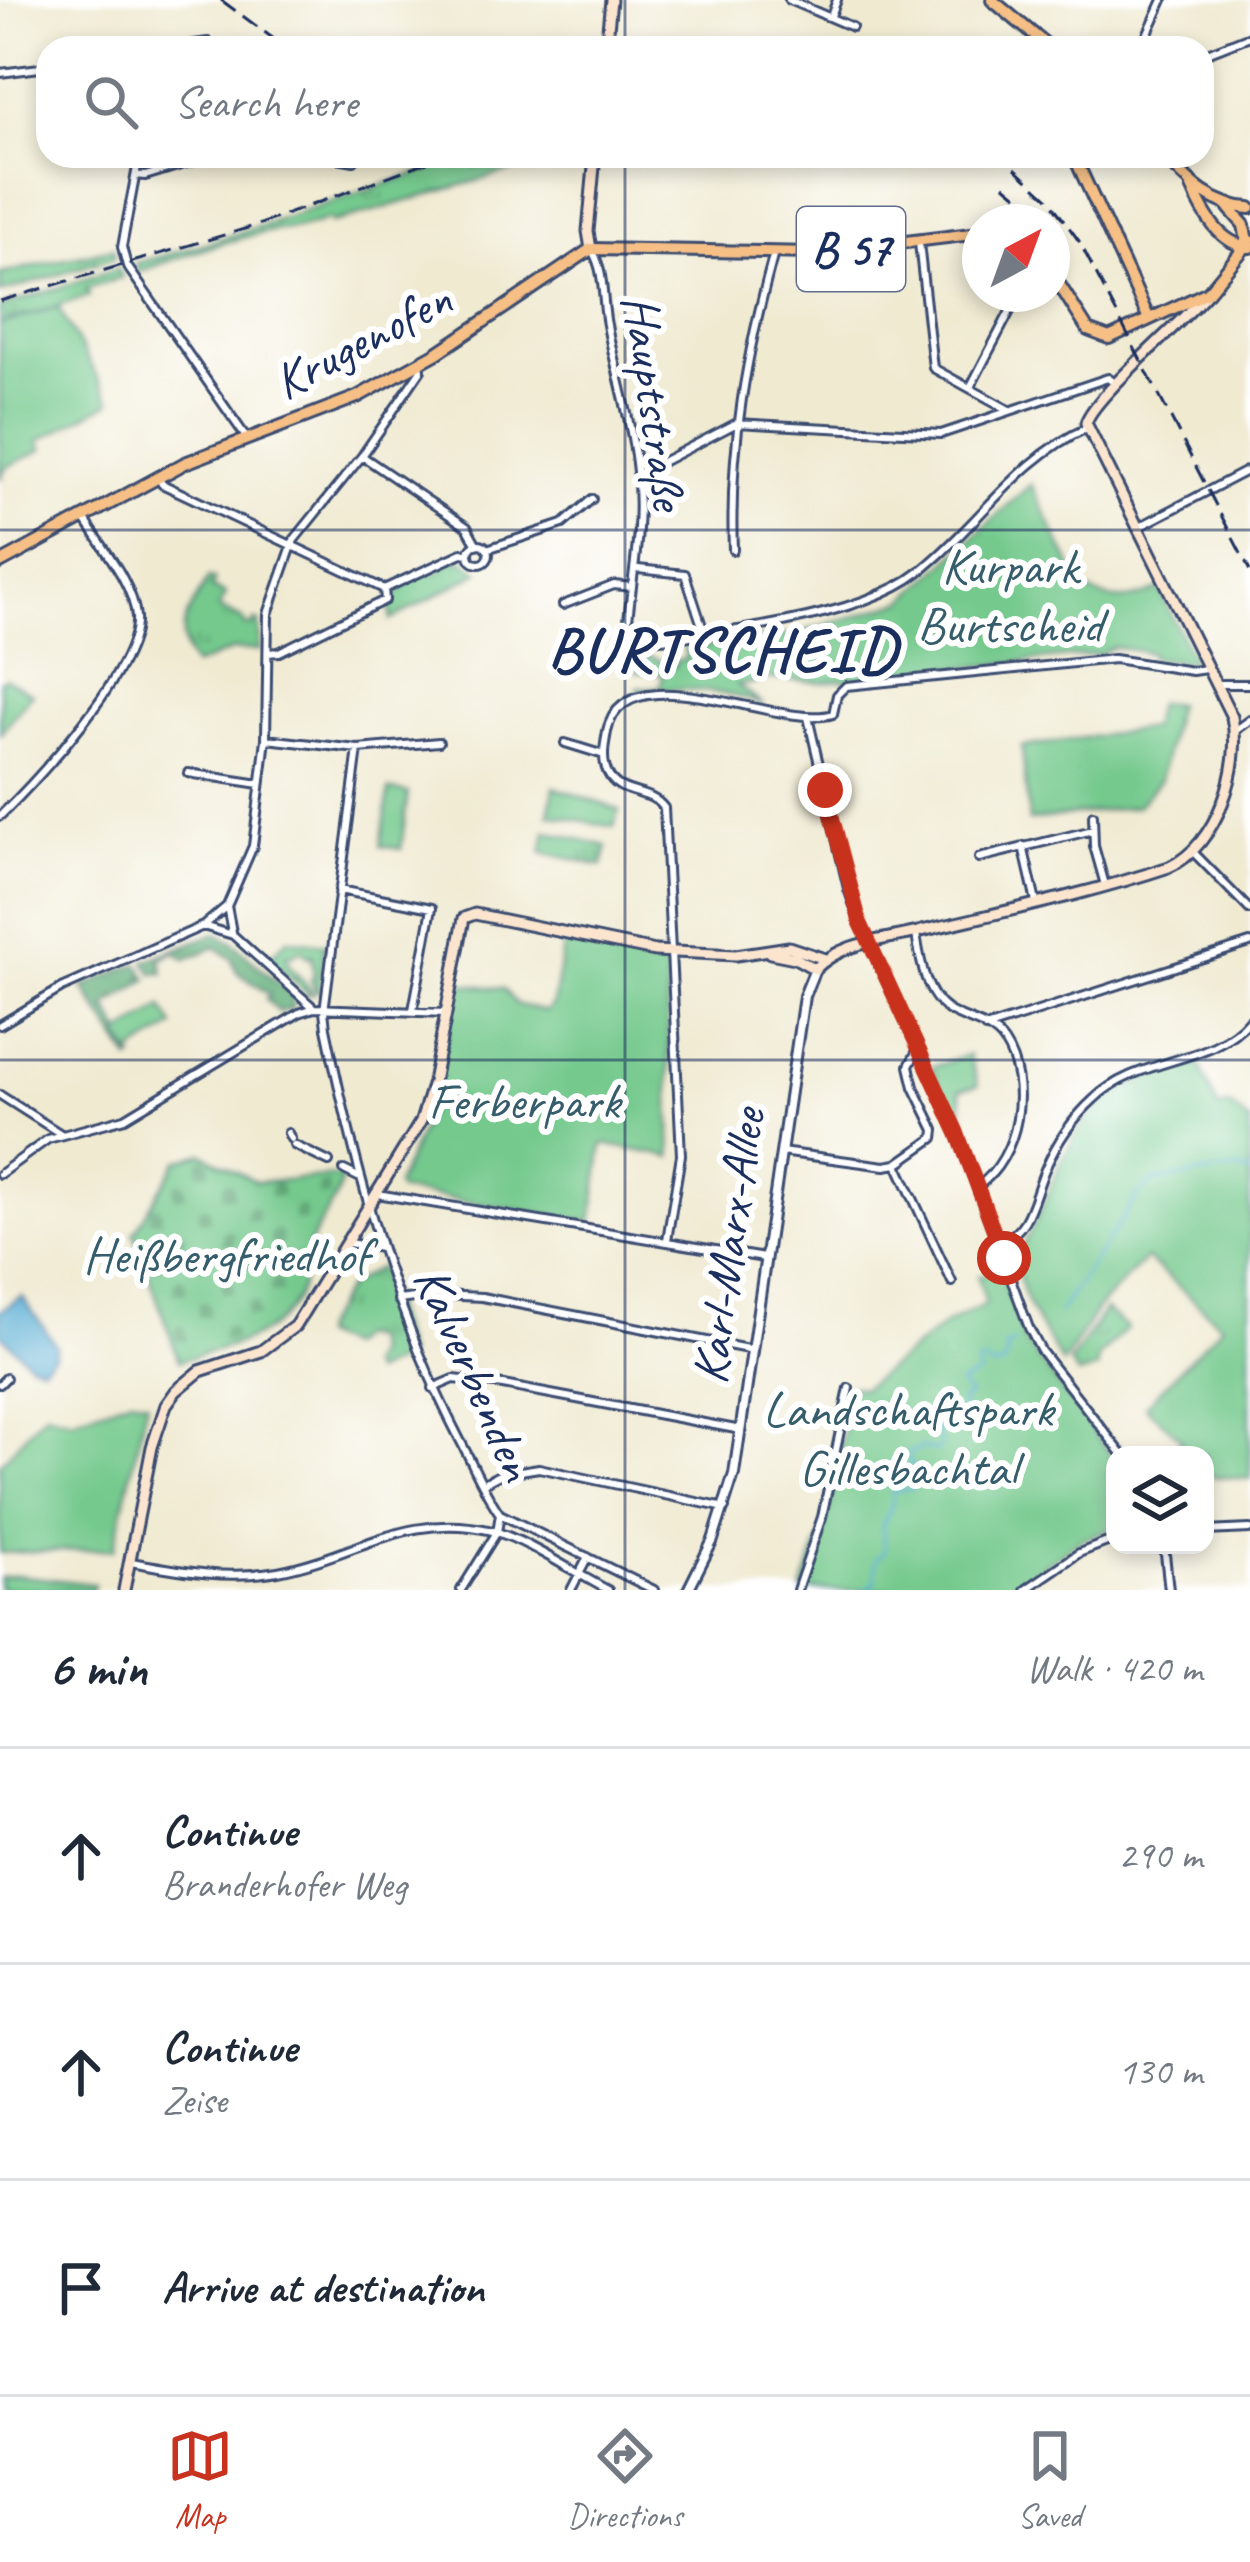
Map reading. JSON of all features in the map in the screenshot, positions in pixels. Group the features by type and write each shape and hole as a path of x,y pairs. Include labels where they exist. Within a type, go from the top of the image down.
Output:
{"main road":[{"path":"607,36 611,0"},
{"path":"994,1 1036,36"},
{"path":"591,249 588,231 594,168"},
{"path":"1080,168 1149,319"},
{"path":"1176,168 1191,184 1227,206 1244,225 1249,245"},
{"path":"1191,184 1201,209 1221,233 1238,246 1249,245"},
{"path":"1227,206 1250,208"},
{"name":"B 57","path":"591,249 815,253 962,234"},
{"path":"1194,853 1221,805 1235,731 1087,428 1089,412 1249,245"},
{"name":"Krugenofen","path":"0,563 158,477 339,406 420,363 591,249"},
{"path":"1070,300 1094,335 1109,338 1208,292"},
{"name":"Karl-Marx-Allee","path":"815,969 847,946 1105,885 1169,867 1194,853"},
{"path":"124,1590 152,1447 166,1405 200,1372 280,1340 310,1305 424,1112 467,915 673,953 770,953 797,948 825,959"},
{"path":"770,953 795,958 815,969"}],"street":[{"path":"789,0 852,27"},
{"path":"831,16 837,0"},
{"path":"1146,36 1163,0"},
{"path":"1214,51 1250,36"},
{"path":"0,73 36,68"},
{"path":"137,168 122,248 130,274 248,440"},
{"path":"136,175 171,168"},
{"path":"918,240 933,368 1009,410"},
{"name":"Hauptstraße","path":"591,249 598,262 638,475 638,569 628,638 704,632"},
{"path":"733,550 731,498 737,423 751,335 774,253"},
{"path":"970,388 1010,312"},
{"path":"0,1025 62,988 203,926 227,906 253,846 266,739 268,614 291,547 362,456 421,370 420,363"},
{"path":"638,475 737,423 941,434 1108,378 1116,384"},
{"path":"638,569 685,574 704,632 790,620 896,587 926,566 1050,448 1087,428"},
{"path":"362,456 467,527 477,545 487,548 563,524 592,500"},
{"path":"1138,527 1250,469"},
{"path":"158,477 162,484 383,589 469,554"},
{"path":"0,817 72,735 132,648 136,619 131,597 84,518"},
{"path":"469,554 477,545"},
{"path":"469,554 472,562 481,564 488,558 487,548"},
{"path":"563,604 614,585 632,587"},
{"path":"268,653 279,652 385,600 383,589"},
{"path":"667,1240 681,1155 664,808 660,801 616,784 609,776 604,755 614,710 637,698 732,700 808,717 833,714 837,694 846,686 893,680 1114,659 1207,669"},
{"path":"1216,685 1250,684"},
{"path":"808,717 848,889 977,1186 1034,1340 1116,1446"},
{"path":"1235,731 1250,720"},
{"path":"266,739 358,748 440,742"},
{"path":"565,743 604,755"},
{"name":"Kalverbenden","path":"358,748 324,1011 358,1177 398,1300 433,1388 500,1514 497,1532 461,1590"},
{"path":"188,772 260,784"},
{"path":"1094,815 1105,885"},
{"path":"979,858 1093,830"},
{"path":"1023,846 1036,902"},
{"path":"1194,853 1250,910"},
{"path":"339,890 432,908 413,1010"},
{"path":"227,906 233,935"},
{"path":"203,926 233,935 314,1008 446,1013"},
{"path":"916,933 925,976 942,1004 1003,1041 1018,1092 1019,1120 990,1175 977,1186"},
{"path":"985,1028 1250,943"},
{"name":"Karl-Marx-Allee","path":"688,1590 725,1508 741,1430 804,996 815,969"},
{"path":"0,1174 48,1138 125,1118 314,1008"},
{"path":"999,1244 1016,1235 1025,1223 1056,1148 1092,1100 1125,1076 1219,1043 1250,1019"},
{"path":"781,1151 873,1166 897,1164 934,1138 909,1066 918,1049"},
{"path":"0,1095 61,1134"},
{"path":"291,1139 329,1162"},
{"path":"897,1164 952,1282"},
{"path":"344,1170 358,1177"},
{"path":"377,1194 766,1258"},
{"name":"Kalverbenden","path":"348,1243 381,1249"},
{"path":"398,1300 440,1295 482,1298 752,1350"},
{"path":"433,1388 454,1378 741,1430"},
{"path":"796,1590 822,1517 849,1388"},
{"path":"483,1484 501,1474 539,1468 725,1508"},
{"path":"500,1514 653,1590"},
{"path":"130,1562 206,1575 263,1573 314,1562 416,1526 454,1525 497,1532 608,1590"},
{"path":"1214,1531 1249,1531"},
{"path":"1024,1590 1079,1552 1106,1542"},
{"path":"1165,1554 1169,1590"},
{"path":"571,1590 588,1557"}],"green space":[{"path":"437,168 521,168 332,223 329,219 242,238 138,272 135,263"},
{"path":"113,248 115,257 0,293 0,274"},
{"path":"118,268 122,277 87,289 89,296 0,324 0,307"},
{"path":"58,307 111,402 39,441 43,449 5,468 0,480 0,324"},
{"name":"Kurpark Burtscheid","path":"1031,484 1081,586 1120,599 1159,589 1191,655 1190,662 1151,658 1151,653 1114,647 1100,654 823,682 763,678 737,685 763,705 701,691 638,693 638,688 660,687 663,674 637,672 636,658 649,656 675,667 675,661 686,659 684,649 796,634 904,601"},
{"path":"454,557 479,572 391,620 389,588 395,593 403,589 400,583 427,570 431,575 444,569 442,562"},
{"path":"209,578 215,580 211,588 226,594 219,608 244,620 244,625 259,622 260,650 234,650 193,666 183,631"},
{"path":"5,678 32,694 0,734 0,681"},
{"path":"1156,704 1176,704 1160,780 1137,806 1029,821 1022,747 1150,728"},
{"path":"554,787 619,810 614,827 549,814"},
{"path":"389,790 408,793 401,849 381,846"},
{"path":"546,831 607,846 602,866 542,852"},
{"path":"216,933 294,997 292,1009 279,1012 266,999 269,994 237,972 232,959 216,947 186,959 174,952 161,960 164,973 153,974 145,961"},
{"path":"287,939 325,944 319,991 311,979 312,955 300,949 287,954 309,995 269,959"},
{"name":"Ferberpark","path":"564,942 657,960 666,967 672,1157 603,1144 592,1222 399,1191 396,1186 432,1105 458,983 503,989 516,1004 546,1012 553,1003"},
{"path":"138,963 148,979 107,1006 134,1058 130,1060 83,987"},
{"path":"162,1007 174,1026 131,1054 119,1035"},
{"path":"969,1055 978,1085 960,1090 965,1132 961,1134 932,1067"},
{"path":"1198,1062 1218,1108 1229,1105 1250,1123 1250,1479 1214,1477 1214,1446 1176,1446 1182,1440 1145,1406 1222,1325 1146,1258 1097,1309 1063,1364 1034,1316 1019,1276 1023,1246 1078,1131 1110,1098 1159,1073"},
{"name":"Heißbergfriedhof","path":"203,1153 256,1182 341,1176 337,1194 311,1242 301,1287 281,1319 233,1345 179,1361 134,1233 178,1160"},
{"path":"380,1267 407,1357 372,1374 368,1367 374,1352 371,1340 358,1336 346,1347 320,1336 348,1286"},
{"name":"Landschaftspark Gillesbachtal","path":"1000,1270 1024,1341 1106,1448 1106,1531 1082,1539 1007,1590 802,1590 830,1509 851,1386 863,1388 947,1323 986,1304 978,1276"},
{"path":"1105,1310 1127,1328 1098,1358 1097,1369 1078,1375 1070,1363"},
{"path":"131,1398 147,1401 114,1549 0,1553 0,1464 45,1412 72,1419"},
{"path":"16,1575 94,1584 93,1590 0,1590 0,1578"}],"water":[{"path":"22,1296 56,1345 54,1355 42,1366 30,1363 0,1334 0,1311"}],"waterway":[{"path":"1059,1312 1139,1194 1155,1181 1237,1169 1250,1173"},
{"path":"864,1590 875,1583 876,1559 885,1551 882,1526 892,1505 892,1492 914,1488 917,1469 909,1463 909,1453 922,1448 936,1451 941,1444 934,1424 963,1408 961,1401 969,1395 960,1384 980,1374 977,1365 981,1361 994,1368 1003,1365 1008,1353 1004,1348 1015,1344"}],"railway":[{"path":"221,0 270,36"},
{"path":"0,301 258,225 411,168"},
{"path":"1015,168 1047,197 1079,241 1250,571"},
{"path":"1004,184 1028,204"}],"district":[{"name":"BURTSCHEID","path":"723,649"}],"route":[{"path":"825,790 860,922 957,1132 1004,1258"}]}
